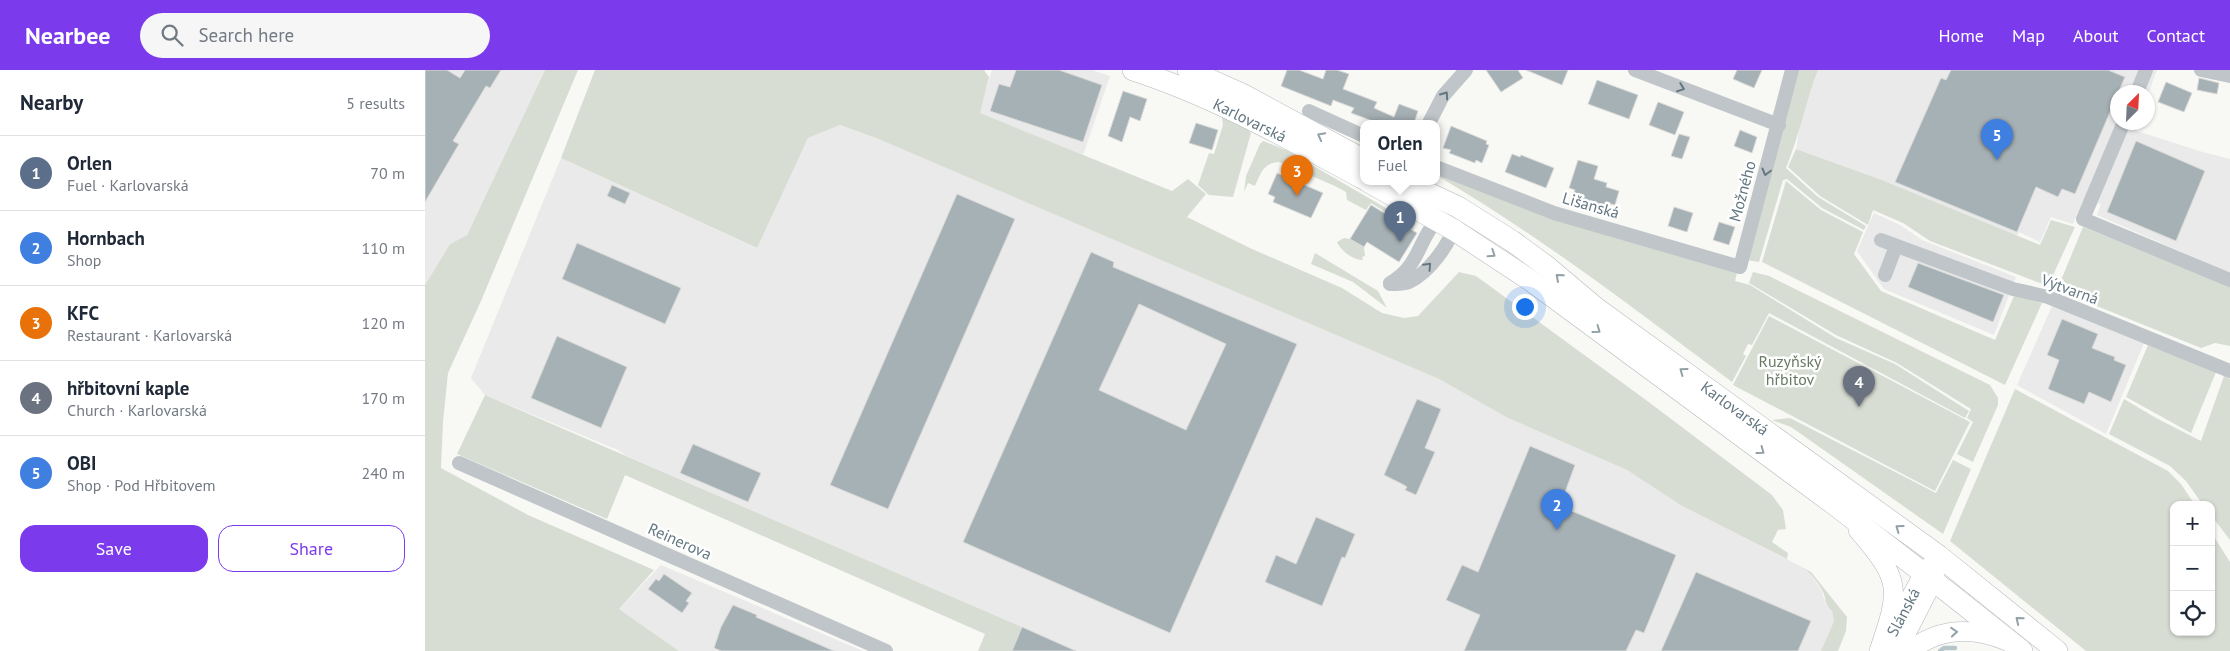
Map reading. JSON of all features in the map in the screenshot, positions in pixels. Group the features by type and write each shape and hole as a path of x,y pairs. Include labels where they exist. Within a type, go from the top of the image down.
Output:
{"main road":[{"name":"Karlovarská","path":"1133,70 1197,75 1242,94 1360,158"},
{"name":"Karlovarská","path":"1197,75 1243,115 1360,177"},
{"name":"Karlovarská","path":"1374,185 1446,225 1529,280 1839,508 2017,647"},
{"name":"Karlovarská","path":"1412,185 1458,207 1545,265 1596,308 1939,556 2057,651"},
{"path":"1839,508 1881,556 1892,578 1894,601 1880,651"},
{"path":"1929,577 1939,556"},
{"name":"Slánská","path":"1880,651 1929,577"},
{"name":"Slánská","path":"1897,651 1929,577"},
{"path":"1910,651 1927,639 1954,631 1979,633 2017,647"}],"street":[{"path":"1431,120 1443,96 1466,70"},
{"path":"1635,70 1779,125"},
{"name":"Možného","path":"1740,267 1792,70"},
{"path":"2140,85 2147,70"},
{"path":"2201,70 2230,76"},
{"path":"1309,111 1360,134"},
{"path":"2121,130 2083,219 2230,280"},
{"name":"Lišanská","path":"1440,169 1554,213 1740,267"},
{"path":"1446,225 1458,207"},
{"path":"1446,225 1458,207"},
{"name":"Výtvarná","path":"1881,240 2013,289 2048,297 2230,371"},
{"path":"1885,275 1896,246"},
{"name":"Reinerova","path":"459,463 886,651"}],"shaded area":[{"path":"425,70 545,70 467,235 450,244 425,285"},
{"path":"992,70 1092,70 1110,76 1083,155 979,113"},
{"path":"1818,70 2157,70 2151,85 2110,85 2110,130 2134,130 2230,159 2230,273 2097,215 2101,204 2083,200 2073,224 2051,217 2040,242 2019,232 2017,236 1882,180 1796,149 1800,125"},
{"path":"840,125 876,138 1439,379 1506,417 1627,470 1682,506 1804,568 1821,589 1826,605 1832,611 1834,621 1821,651 1012,651 1022,627 627,456 618,450 485,395 471,378 561,158 756,248 808,138"},
{"path":"1874,213 1900,225 1922,240 2016,277 1994,335 1884,289 1857,251"},
{"path":"2052,306 2144,343 2106,434 2017,385"},
{"path":"661,565 863,651 679,651 619,609"}],"green space":[{"path":"545,70 578,70 481,301 448,373 441,468 528,515 654,570 619,609 679,651 425,651 425,285 450,244 467,235"},
{"path":"595,70 984,70 989,77 980,113 1172,191 1188,179 1206,194 1187,217 1252,249 1342,288 1382,313 1404,318 1418,316 1459,272 1476,276 1772,495 1783,510 1786,529 1778,530 1772,542 1788,553 1787,559 1682,506 1627,470 1506,417 1439,379 876,138 840,125 808,138 757,248 561,158"},
{"path":"1797,70 1818,70 1786,168 1818,197 1866,226 1864,230 1822,208 1787,179 1783,180 1759,262 1746,260"},
{"path":"1222,117 1251,133 1233,197 1209,195 1198,185 1209,153 1214,154 1223,125"},
{"path":"1263,141 1288,151 1384,207 1411,223 1414,230 1371,203 1366,210 1347,200 1346,192 1279,162 1269,164 1261,173 1255,186 1248,183 1244,192 1246,176"},
{"path":"1796,149 1882,180 2040,245 2051,220 2075,227 2048,286 1930,241 1903,223 1873,210 1868,225 1820,196 1788,167"},
{"path":"1440,170 1737,273 1735,281 1750,285 1836,338 1895,364 1969,411 1965,418 1769,313 1752,345 1748,344 1743,354 1746,356 1732,382 1550,248 1475,198 1440,177"},
{"path":"1786,181 1821,210 1863,232 1854,254 1881,291 1995,340 2014,296 2042,303 2005,385 1762,262"},
{"path":"2083,227 2230,286 2230,346 2215,343 2201,348 2057,290"},
{"path":"1344,238 1350,239 1364,247 1365,256 1362,257 1363,260 1352,257 1341,248 1337,242"},
{"path":"1315,253 1378,291 1387,308 1353,282 1311,264"},
{"path":"1753,272 1769,276 1990,385 1998,398 1998,405 1973,462 1957,454 1973,422 1967,418 1971,409 1897,363 1836,335 1749,283"},
{"name":"Ruzyňský hřbitov","path":"1769,316 1970,422 1935,491 1733,385"},
{"path":"2148,345 2216,372 2191,433 2126,397"},
{"path":"2224,376 2230,379 2230,540 2215,520 2215,501 2200,501 2186,481 2170,466 2109,434 2124,399 2201,441"},
{"path":"2015,389 2168,471 2181,484 2192,501 2170,501 2170,636 2215,636 2215,538 2230,562 2230,651 2086,651 1950,541"},
{"path":"485,395 1022,627 1012,651 978,651 985,634 625,475 607,519 457,454"},
{"path":"1790,418 1936,493 1953,460 1971,469 1943,534 1791,427 1772,420"},
{"path":"1804,568 1811,572 1847,617 1846,631 1838,651 1821,651 1834,621 1832,611 1827,606 1818,584"}],"building":[{"path":"425,70 447,70 460,78 465,70 501,70 490,88 486,86 453,141 459,144 425,202"},
{"path":"1016,70 1059,70 1102,85 1083,142 990,111 999,84 1010,87"},
{"path":"1287,70 1299,70 1323,79 1326,70 1337,70 1349,74 1343,89 1377,102 1374,108 1394,117 1399,104 1418,111 1415,120 1370,120 1351,113 1354,108 1333,100 1331,106 1281,86"},
{"path":"1486,70 1518,70 1523,78 1501,92"},
{"path":"1526,70 1568,70 1562,85"},
{"path":"1737,70 1762,70 1754,88 1733,79"},
{"path":"1951,70 2108,70 2125,77 2122,85 2110,85 2110,112 2075,194 2062,189 2058,197 2036,187 2017,232 1895,182 1941,78 1946,80"},
{"path":"2199,78 2219,83 2217,94 2197,90"},
{"path":"1597,80 1638,95 1629,119 1588,104"},
{"path":"2166,82 2192,93 2184,112 2158,102"},
{"path":"1123,91 1147,99 1140,121 1130,117 1122,142 1108,136"},
{"path":"1658,102 1684,112 1675,135 1649,125"},
{"path":"1196,123 1218,130 1212,150 1189,143"},
{"path":"1451,126 1487,141 1486,144 1489,145 1482,163 1476,160 1475,163 1449,153 1451,150 1443,148"},
{"path":"1740,130 1757,137 1752,153 1734,146"},
{"path":"1679,134 1690,137 1682,159 1671,156"},
{"path":"2136,141 2205,171 2176,241 2107,212"},
{"path":"1512,154 1520,157 1521,155 1554,168 1546,188 1505,172"},
{"path":"1578,160 1598,166 1594,179 1607,183 1606,187 1619,191 1615,205 1611,204 1609,208 1572,197 1575,190 1569,188"},
{"path":"1277,173 1323,193 1311,218 1273,202 1275,197 1268,194"},
{"path":"612,185 630,193 625,204 607,196"},
{"path":"957,194 1015,219 888,509 830,485"},
{"path":"1371,205 1417,233 1399,262 1367,242 1364,247 1350,239"},
{"path":"1674,207 1693,213 1687,232 1668,226"},
{"path":"1719,222 1735,227 1729,245 1713,240"},
{"path":"577,243 681,288 665,324 562,279"},
{"path":"1091,252 1114,262 1113,267 1297,344 1170,633 963,542","holes":["1139,304 1226,344 1186,430 1099,390"]},
{"path":"1918,263 2004,295 1993,322 1908,287"},
{"path":"2062,319 2098,334 2092,348 2115,357 2114,360 2126,365 2111,402 2089,392 2084,404 2048,389 2059,360 2047,355"},
{"path":"557,336 627,367 601,428 531,398"},
{"path":"1417,399 1441,409 1425,448 1435,452 1416,495 1405,490 1407,487 1404,485 1384,475"},
{"path":"693,444 761,473 748,502 680,473"},
{"path":"1530,446 1575,465 1560,506 1676,555 1644,633 1636,630 1626,651 1464,651 1480,615 1446,600 1462,565 1478,572"},
{"path":"1316,517 1355,534 1345,558 1342,557 1322,606 1265,582 1276,555 1296,564"},
{"path":"1696,572 1811,621 1798,651 1661,651"},
{"path":"664,574 692,593 686,601 689,603 682,613 648,589 656,579 659,581"},
{"path":"733,605 834,651 721,651 714,648 721,627"},
{"path":"1022,627 1076,651 1012,651"}],"waterway":[{"path":"1940,651 1944,648 1955,648"}],"place":[{"name":"OBI","path":"1997,160"},
{"name":"KFC","path":"1297,196"},
{"name":"Orlen","path":"1400,242"},
{"name":"hřbitovní kaple","path":"1859,407"},
{"name":"Hornbach","path":"1557,530"}]}
